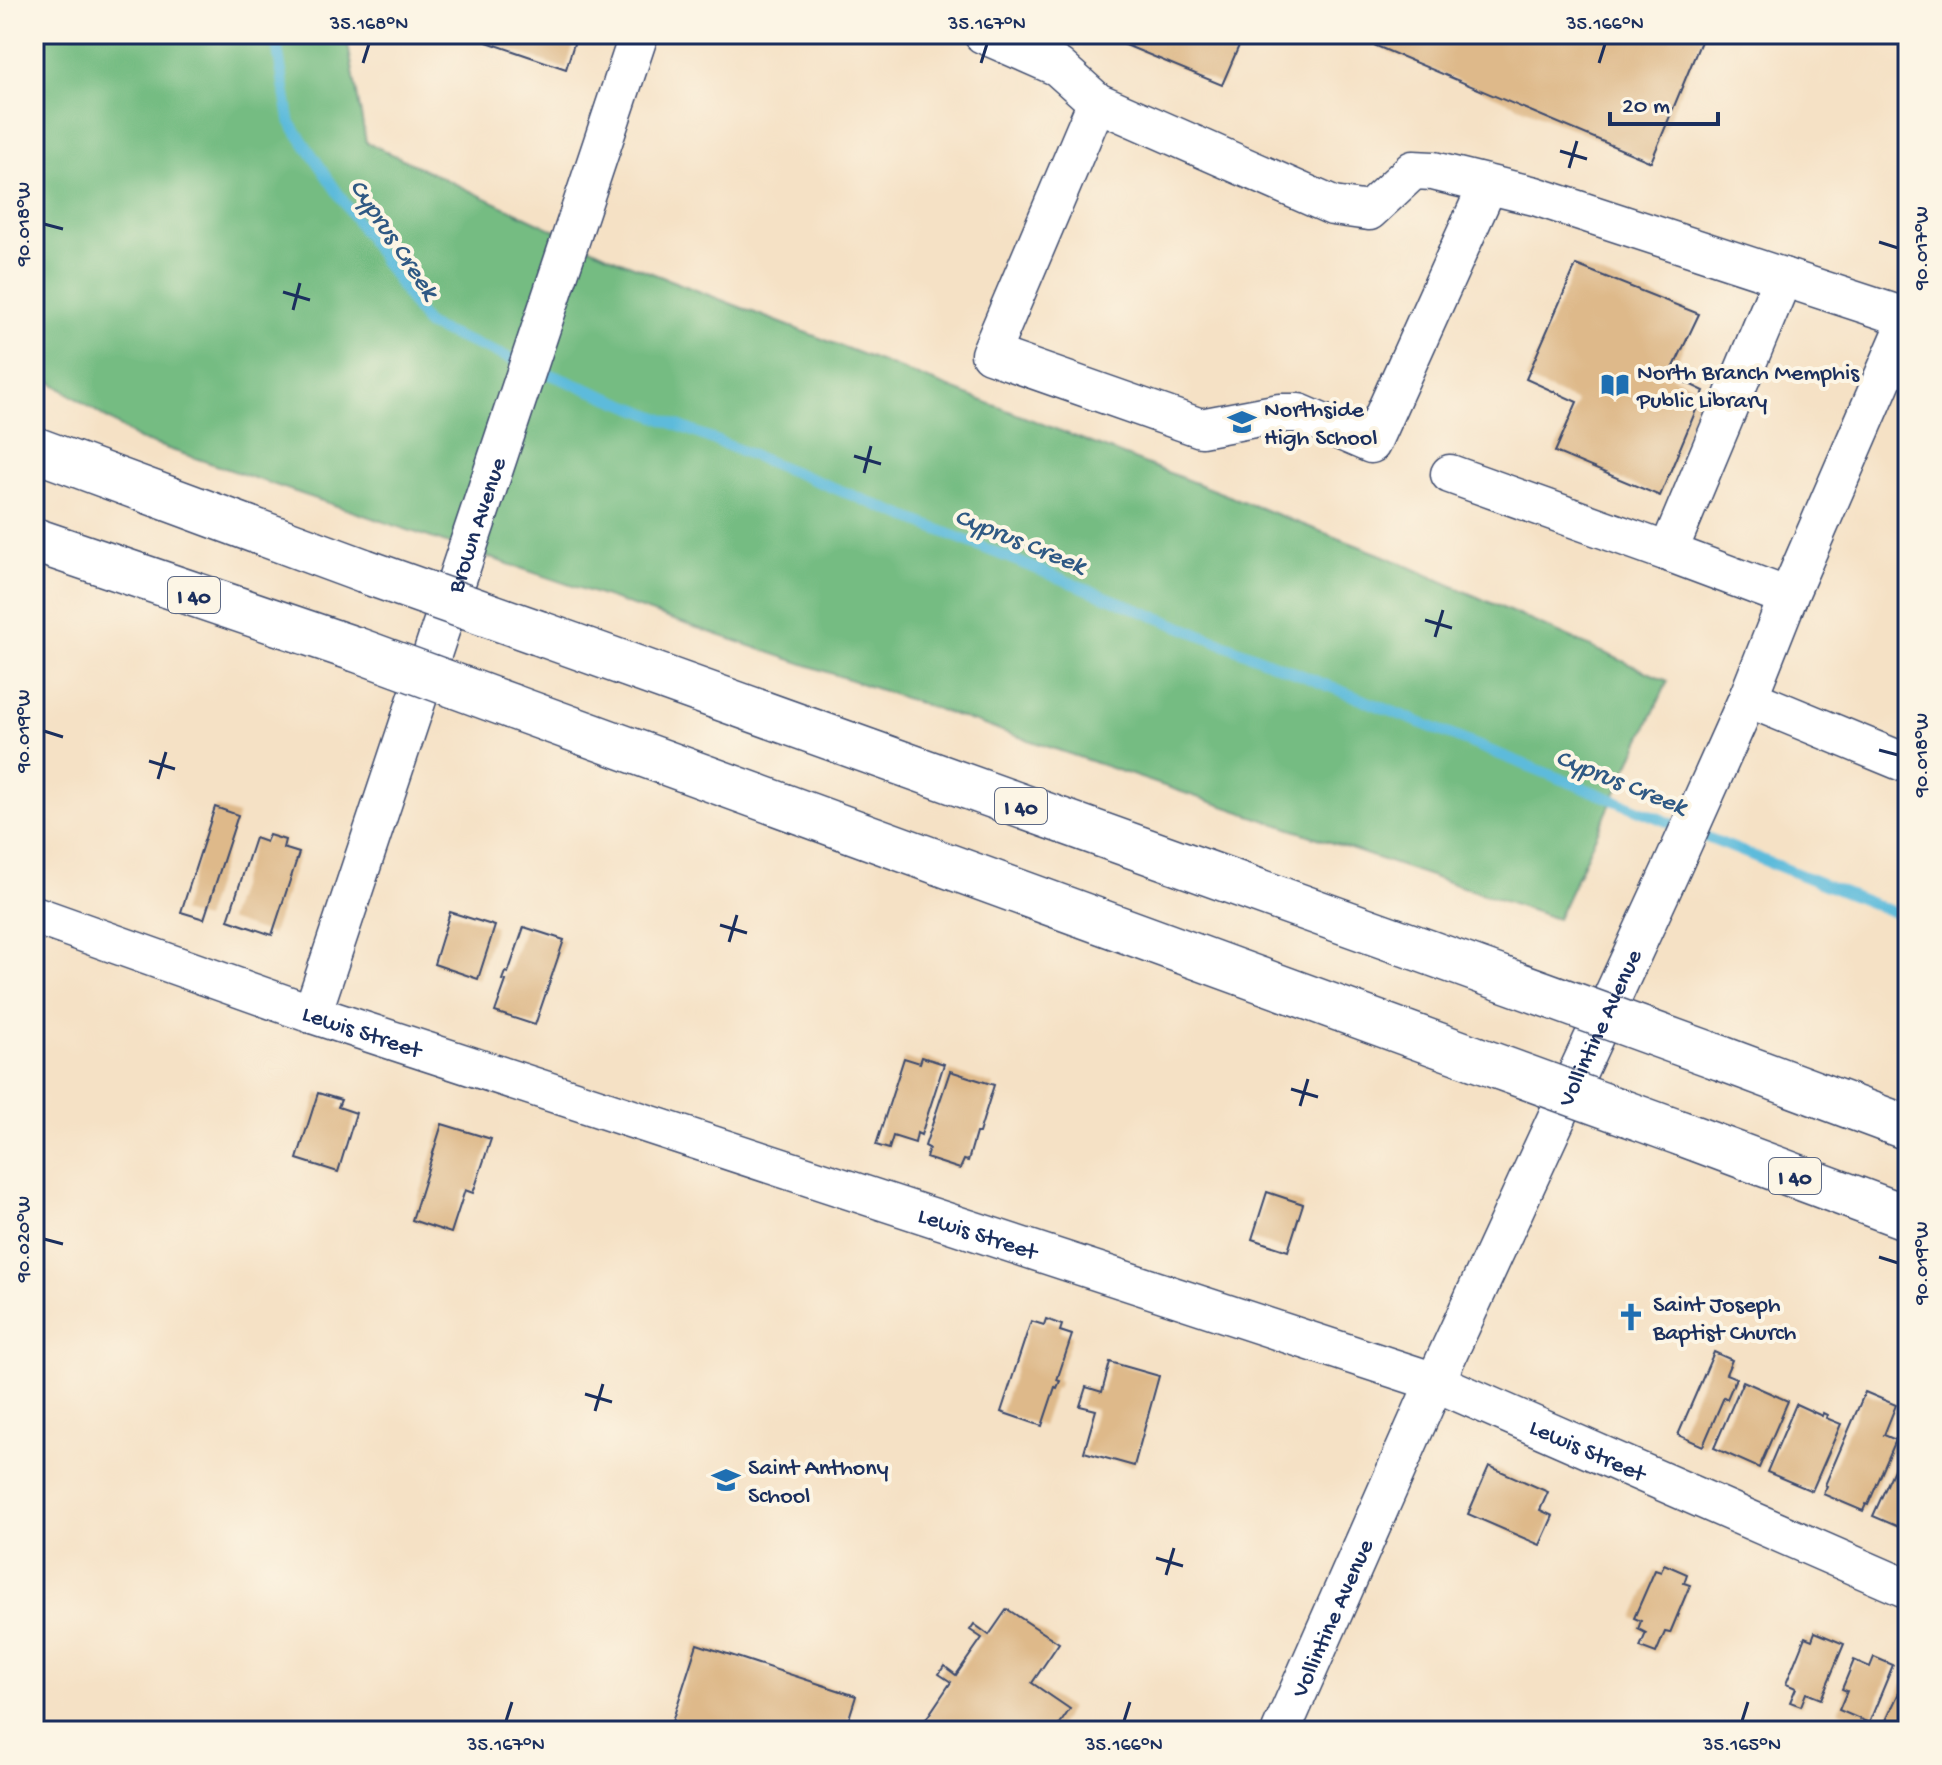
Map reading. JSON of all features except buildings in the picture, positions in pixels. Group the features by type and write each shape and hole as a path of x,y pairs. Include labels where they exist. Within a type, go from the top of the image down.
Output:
{"highway":[{"name":"I 40","path":"44,448 364,571 1503,979 1908,1128"},
{"name":"I 40","path":"34,540 355,649 1908,1218"},
{"path":"34,566 249,614"}],"street":[{"name":"Brown Avenue","path":"312,1014 639,34"},
{"path":"983,34 1058,67 1097,102 1333,206 1369,211 1413,170 1433,171 1535,196 1908,319"},
{"path":"1097,102 990,354 1201,428 1280,413 1299,413 1371,444 1488,185"},
{"path":"1668,552 1783,277"},
{"name":"Vollintine Avenue","path":"1281,1731 1435,1382 1748,698 1788,597 1908,319"},
{"path":"1450,474 1788,597"},
{"path":"1748,698 1908,764"},
{"name":"Lewis Street","path":"34,915 312,1014 1435,1382 1908,1589"}],"green space":[{"path":"34,34 346,34 366,142 618,260 1387,557 1668,681 1557,919 139,439 34,371"}],"waterway":[{"name":"Cyprus Creek","path":"275,34 290,122 427,325 1908,918"}],"place":[{"name":"North Branch Memphis Public Library","path":"1615,385"},
{"name":"Northside High School","path":"1242,422"},
{"name":"Saint Joseph Baptist Church","path":"1631,1317"},
{"name":"Saint Anthony School","path":"726,1480"}]}
